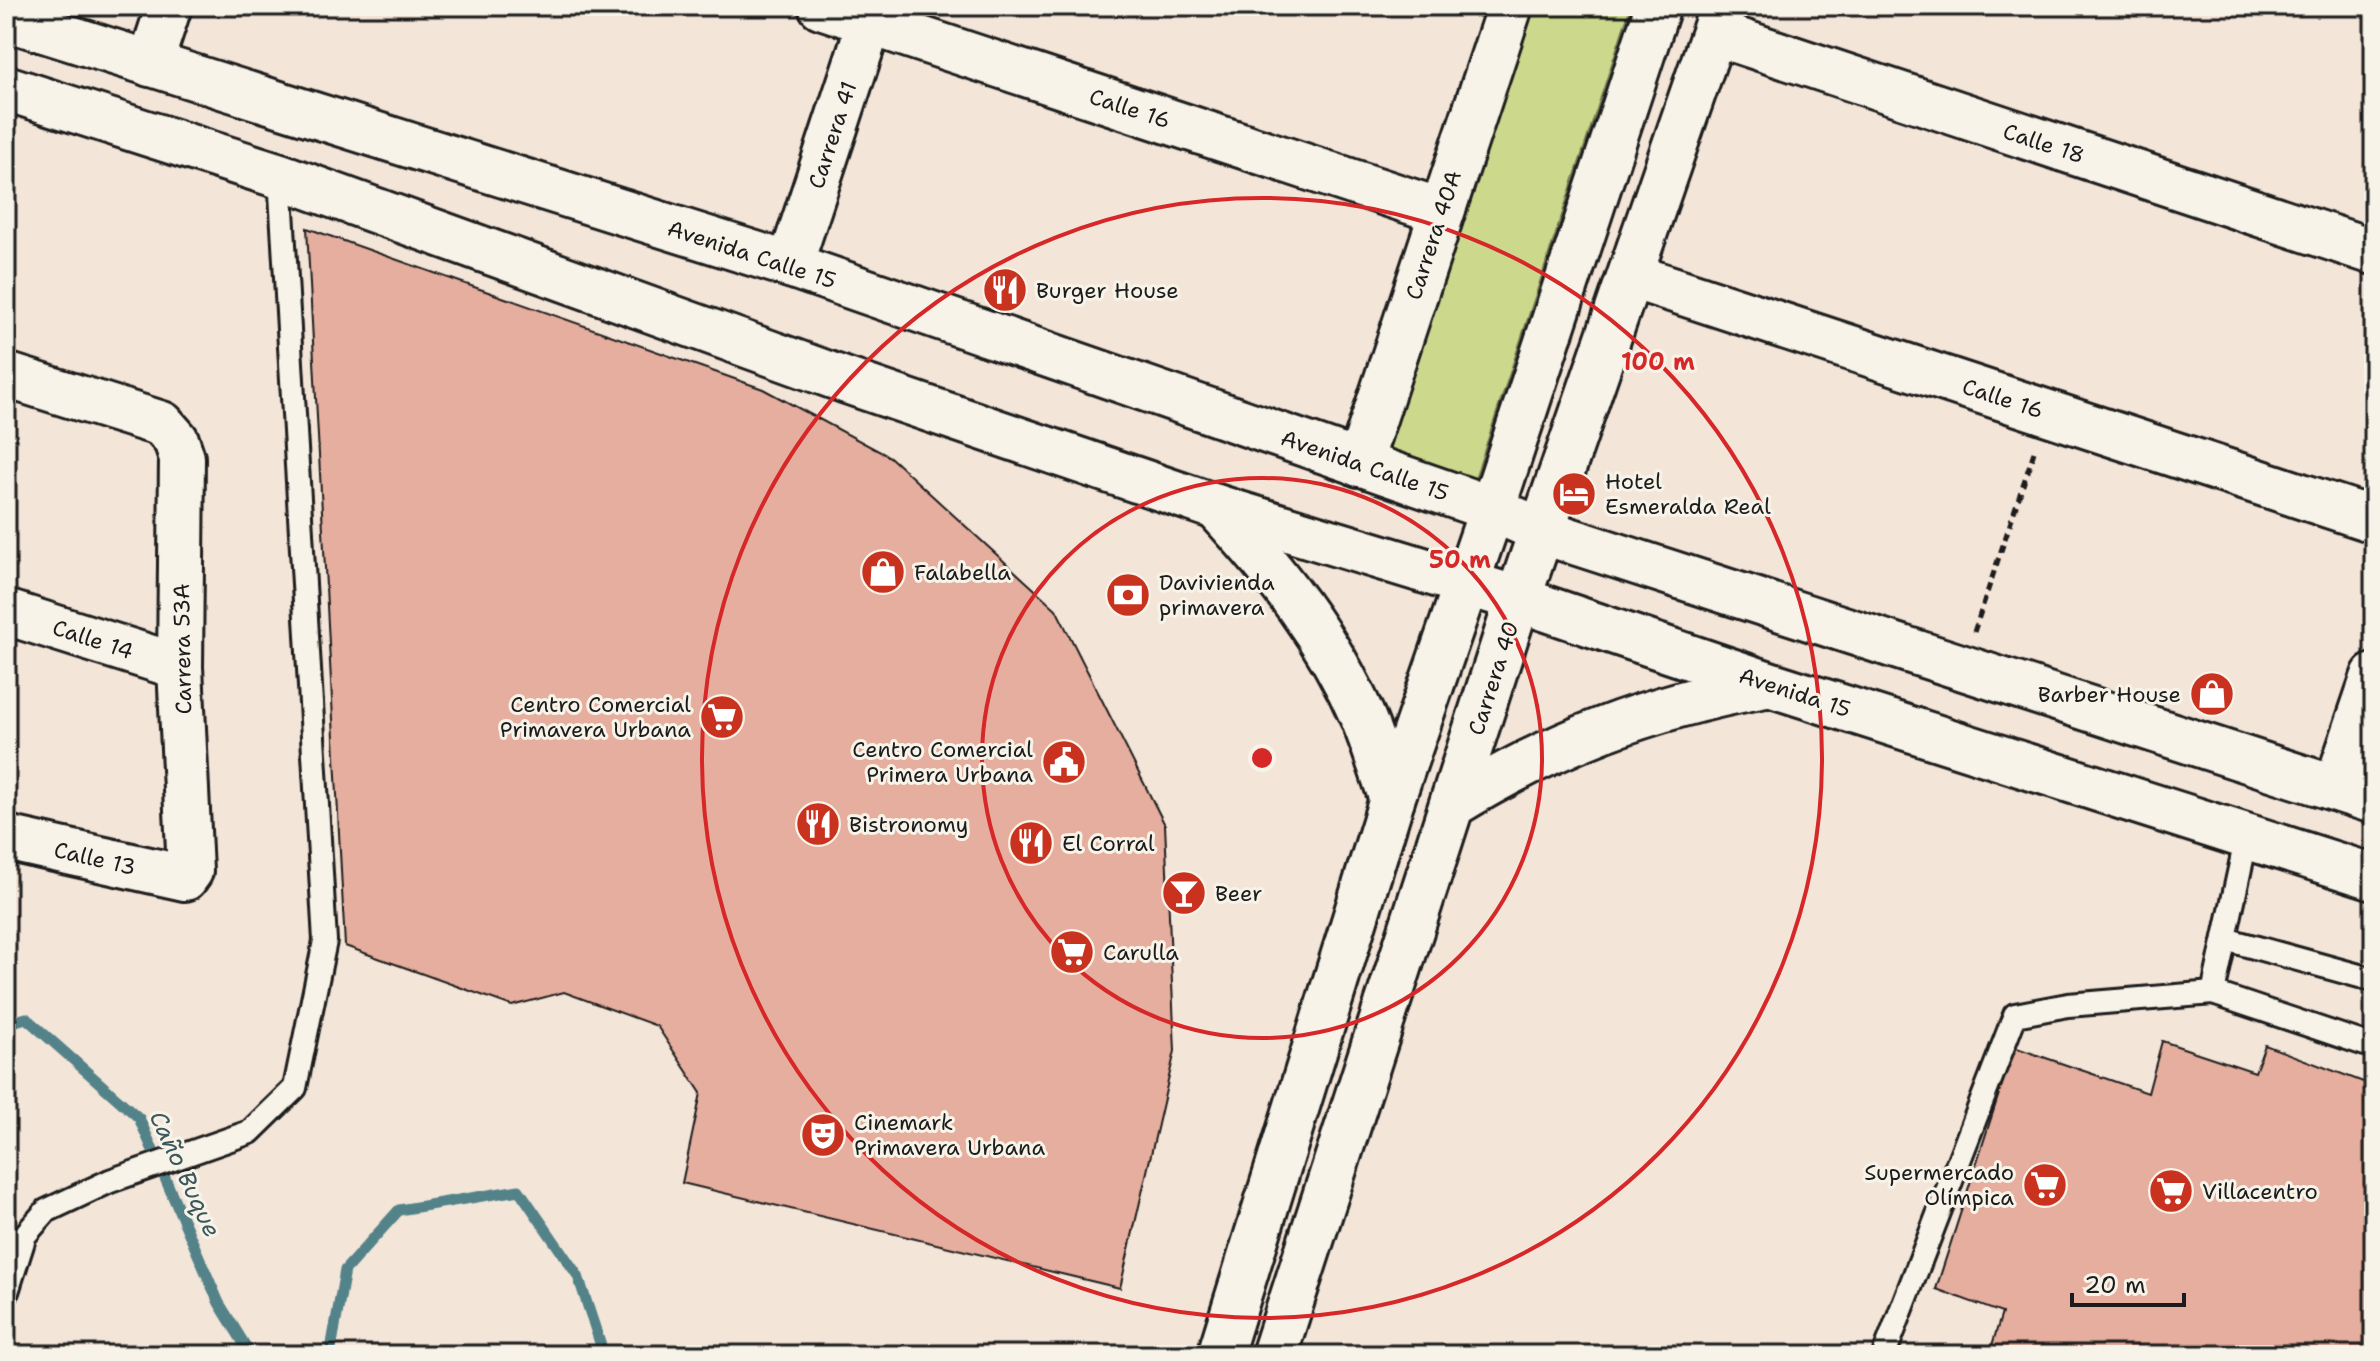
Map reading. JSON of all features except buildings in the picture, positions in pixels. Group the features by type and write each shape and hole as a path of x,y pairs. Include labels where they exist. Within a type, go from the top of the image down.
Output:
{"street":[{"path":"150,64 169,6"},
{"name":"Calle 16","path":"821,6 873,14 1440,211"},
{"name":"Carrera 40A","path":"1359,464 1510,6"},
{"path":"1220,1355 1392,799 1492,509 1658,6"},
{"name":"Carrera 41","path":"790,265 873,14"},
{"name":"Avenida Calle 15","path":"6,18 790,265 1492,509"},
{"name":"Calle 18","path":"1719,19 2374,252"},
{"name":"Carrera 40","path":"1274,1355 1518,599 1544,532 1719,19"},
{"path":"6,88 280,176 847,381 1216,507 1274,570 1323,641 1363,718 1392,799"},
{"name":"Calle 16","path":"1632,276 2374,520"},
{"name":"Carrera 53A","path":"6,375 162,424 176,440 182,458 180,667 190,871 185,878"},
{"name":"Avenida 15","path":"1216,507 1466,582 1769,684 2374,877"},
{"path":"1492,509 1544,532 2355,795 2374,676"},
{"name":"Calle 14","path":"6,612 180,667"},
{"path":"1452,805 1510,769 1572,739 1636,715 1702,697 1769,684"},
{"name":"Calle 13","path":"6,838 185,878"}],"lane":[{"path":"6,1295 25,1235 46,1211 110,1181 250,1132 295,1088 325,941 280,176"},
{"path":"2213,993 2247,836"},
{"path":"2225,939 2374,980"},
{"path":"1884,1355 2015,1015 2068,1005 2213,993 2374,1047"}],"path":[{"path":"1962,667 2047,412"}],"green space":[{"path":"1533,6 1631,6 1475,479 1387,450"}],"waterway":[{"name":"Caño Buque","path":"6,1024 26,1018 139,1118 219,1303 251,1355"},
{"name":"Caño Buque","path":"330,1355 345,1270 399,1210 519,1190 578,1276 604,1355"}],"place":[{"name":"Burger House","path":"1005,290"},
{"name":"Hotel Esmeralda Real","path":"1574,494"},
{"name":"Falabella","path":"883,572"},
{"name":"Davivienda primavera","path":"1128,595"},
{"name":"Barber House","path":"2212,694"},
{"name":"Centro Comercial Primavera Urbana","path":"722,717"},
{"name":"Centro Comercial Primera Urbana","path":"1064,762"},
{"name":"Bistronomy","path":"818,824"},
{"name":"El Corral","path":"1031,843"},
{"name":"Beer","path":"1184,893"},
{"name":"Carulla","path":"1072,952"},
{"name":"Cinemark Primavera Urbana","path":"823,1135"},
{"name":"Supermercado Olímpica","path":"2045,1185"},
{"name":"Villacentro","path":"2171,1191"}]}
